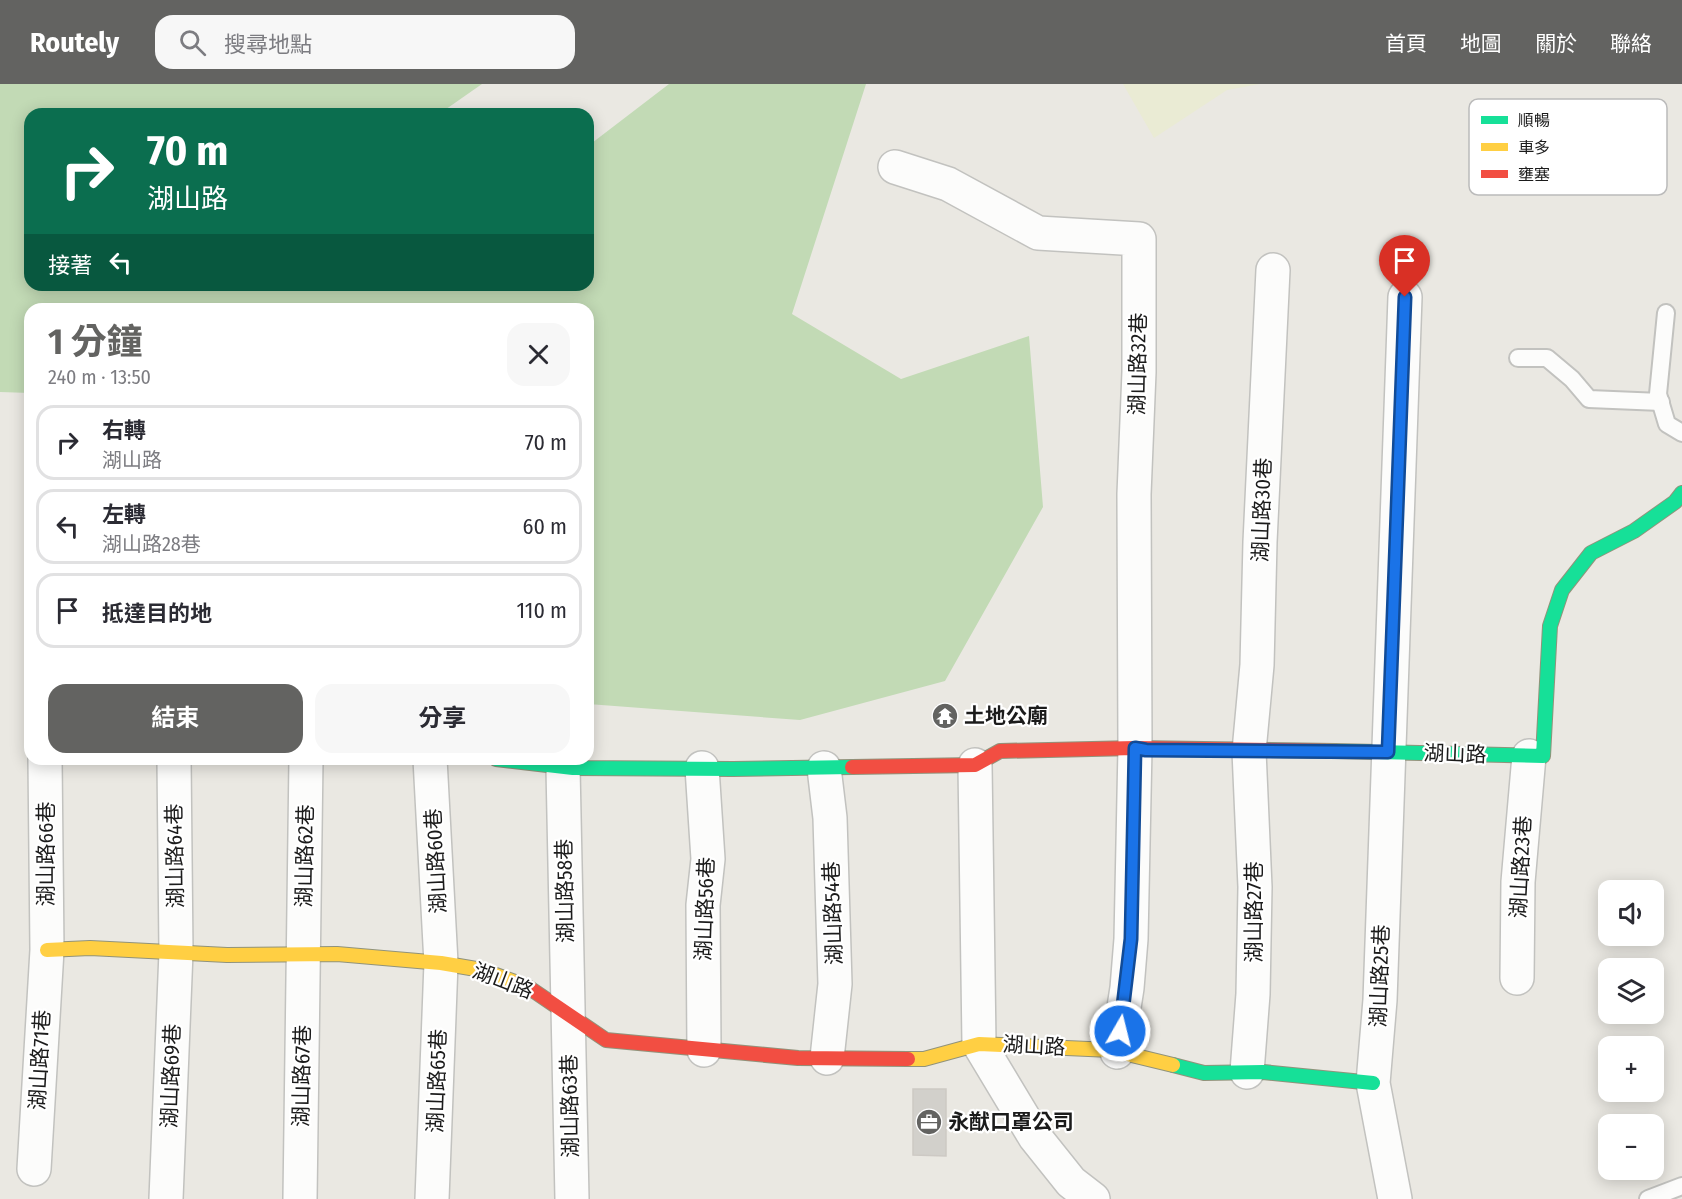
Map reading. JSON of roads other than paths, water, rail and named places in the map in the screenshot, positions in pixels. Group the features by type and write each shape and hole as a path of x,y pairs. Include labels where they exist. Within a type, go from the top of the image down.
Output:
{"street":[{"name":"湖山路32巷","path":"895,167 948,184 1038,233 1138,239 1139,372 1134,494 1135,748"},
{"name":"湖山路30巷","path":"1249,751 1257,665 1260,542 1273,270"},
{"name":"湖山路25巷","path":"1395,1199 1373,1083 1380,1000 1405,297"},
{"path":"1529,756 1543,756 1550,626 1562,590 1591,553 1634,531 1675,502 1682,493"},
{"name":"湖山路","path":"541,765 563,768 824,768 975,765 1000,751 1135,748 1529,756"},
{"path":"1118,1052 1131,939 1135,748"},
{"name":"湖山路27巷","path":"1247,1072 1253,994 1255,887 1249,751"},
{"name":"湖山路23巷","path":"1517,978 1518,882 1529,756"},
{"name":"湖山路66巷","path":"45,765 47,950"},
{"name":"湖山路64巷","path":"174,765 176,952"},
{"name":"湖山路62巷","path":"304,953 306,765"},
{"name":"湖山路60巷","path":"430,765 441,963"},
{"name":"湖山路","path":"975,765 979,1044 1035,1137 1071,1182 1094,1199"},
{"name":"湖山路58巷","path":"563,768 567,1014"},
{"name":"湖山路56巷","path":"702,768 708,859 703,905 704,1050"},
{"name":"湖山路54巷","path":"824,768 830,818 835,984 827,1058"},
{"name":"湖山路","path":"47,950 90,948 227,955 337,954 441,963 482,970 528,987 606,1040 704,1050 798,1058 924,1059 979,1044 1056,1047 1118,1052 1204,1073 1263,1072 1373,1083"},
{"name":"湖山路71巷","path":"34,1169 47,950"},
{"name":"湖山路69巷","path":"166,1199 176,952"},
{"name":"湖山路67巷","path":"300,1199 304,953"},
{"name":"湖山路65巷","path":"432,1199 441,963"},
{"name":"湖山路63巷","path":"567,1014 572,1199"}],"lane":[{"path":"1666,313 1658,394 1667,424 1682,433"},
{"path":"1518,358 1547,358 1572,379 1589,399 1661,402"},
{"path":"1648,1199 1682,1186"}],"place":[{"name":"土地公廟","path":"945,716"},
{"name":"永猷口罩公司","path":"929,1122"}]}
